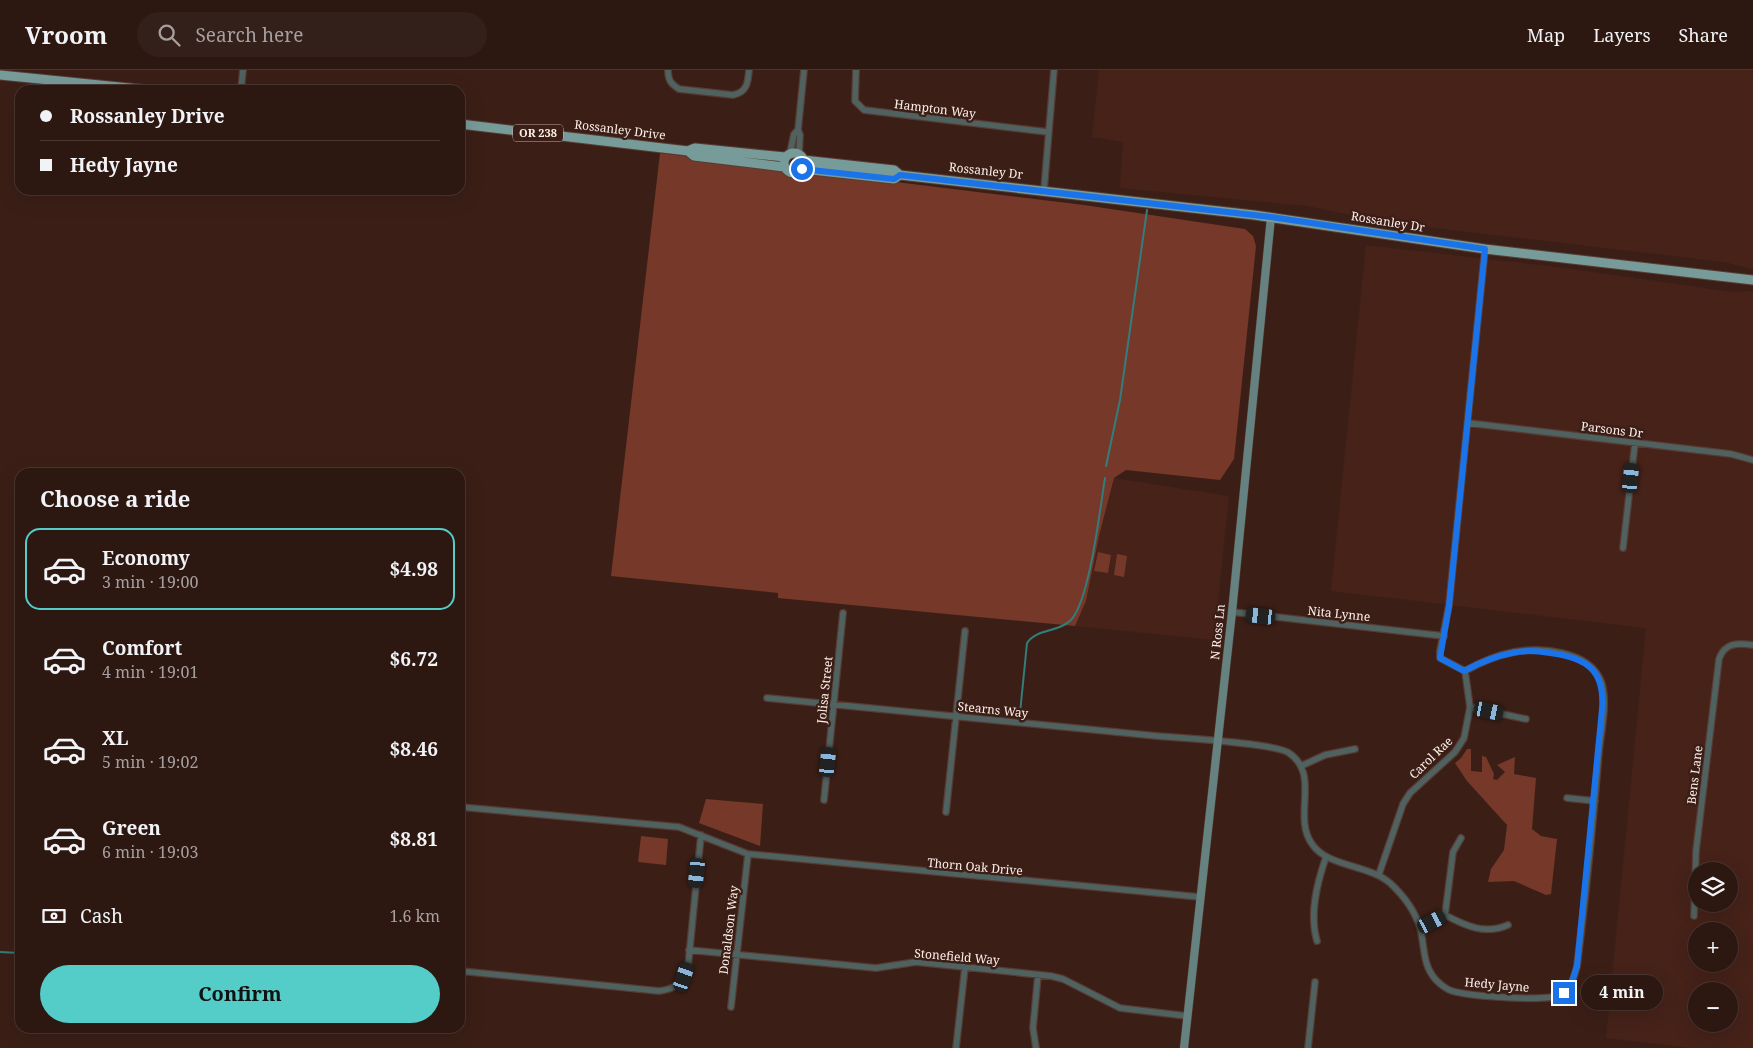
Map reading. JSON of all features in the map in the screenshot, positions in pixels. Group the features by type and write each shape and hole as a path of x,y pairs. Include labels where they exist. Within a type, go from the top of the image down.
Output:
{"main road":[{"path":"0,75 99,85"},
{"name":"Rossanley Drive","path":"465,125 688,151 695,148 794,160 894,179 900,175"},
{"name":"Rossanley Dr","path":"900,175 1271,217 1485,249 1753,280"},
{"name":"N Ross Ln","path":"1184,1048 1232,612 1271,217"}],"street":[{"path":"242,85 243,70"},
{"path":"668,70 668,79 672,85 679,89 733,95 741,94 746,88 749,70"},
{"path":"794,160 800,135 798,130 804,70"},
{"name":"Hampton Way","path":"856,70 855,101 864,110 1048,132"},
{"path":"1044,190 1054,70"},
{"path":"794,160 794,134 798,130"},
{"path":"1464,671 1440,658 1468,423 1485,249"},
{"name":"Parsons Dr","path":"1468,423 1731,454 1753,460"},
{"path":"1623,548 1635,443"},
{"name":"Nita Lynne","path":"1232,612 1444,636"},
{"name":"Jolisa Street","path":"824,800 843,613"},
{"path":"946,812 965,630"},
{"name":"Bens Lane","path":"1694,916 1696,850 1719,658 1722,652 1734,644 1753,645"},
{"name":"Hedy Jayne","path":"1301,766 1306,787 1303,803 1305,832 1314,847 1326,857 1379,874 1406,900 1420,928 1429,969 1440,984 1454,992 1531,999 1558,996 1568,989 1572,982 1578,960 1595,801 1603,697 1602,687 1595,671 1587,664 1569,655 1522,651 1503,655 1464,671"},
{"name":"Carol Rae","path":"1379,874 1403,804 1414,789 1460,746 1467,730 1470,707 1464,671"},
{"name":"Stearns Way","path":"767,698 1217,741"},
{"path":"1470,707 1526,719"},
{"path":"1217,741 1284,750 1301,766 1325,755 1354,749"},
{"path":"1567,798 1595,801"},
{"name":"Thorn Oak Drive","path":"465,807 679,827 748,854 1200,897"},
{"path":"465,972 658,991 679,985 688,967 701,835"},
{"path":"1420,928 1445,915 1448,906 1453,852 1461,838"},
{"name":"Donaldson Way","path":"731,1007 748,854"},
{"path":"1317,941 1314,924 1315,896 1326,857"},
{"path":"1445,915 1462,924 1482,929 1495,929 1508,925"},
{"name":"Stonefield Way","path":"689,950 876,968 916,962 1038,975 1063,979 1120,1008 1187,1016"},
{"path":"956,1048 965,967"},
{"path":"1036,1048 1033,1028 1038,975"},
{"path":"1311,1048 1315,982"}],"shaded area":[{"path":"1099,70 1751,70 1753,74 1753,269 1724,262 1384,222 1307,206 1120,188 1123,142 1092,137"},
{"path":"660,153 1084,205 1245,229 1253,236 1256,246 1234,459 1220,480 1126,470 1114,478 1099,536 1086,601 1075,626 778,598 778,593 611,576"},
{"path":"1366,245 1573,269 1732,292 1753,291 1753,1048 1690,1048 1606,1038 1646,628 1331,591"},
{"path":"1114,478 1229,496 1214,640 1075,626 1086,601 1099,536"},
{"path":"1098,552 1111,555 1108,573 1094,571"},
{"path":"1117,554 1127,556 1124,577 1114,575"},
{"path":"1467,749 1471,749 1471,771 1482,772 1482,756 1486,757 1494,774 1493,779 1497,780 1505,772 1497,765 1515,757 1514,774 1536,778 1532,829 1541,836 1557,839 1551,894 1546,895 1514,881 1488,882 1491,869 1504,850 1507,825 1467,781 1455,763"},
{"path":"706,799 763,804 760,846 699,823"},
{"path":"641,836 668,839 666,865 638,862"}],"waterway":[{"path":"1106,466 1120,400 1147,210"},
{"path":"1020,713 1027,643 1036,635 1060,627 1071,620 1078,609 1084,593 1089,574 1105,478"},
{"path":"0,952 15,953"}],"route":[{"path":"802,169 894,179 900,175 1044,190 1271,217 1485,249 1449,606 1440,658 1464,671 1513,652 1545,652 1569,655 1587,664 1600,679 1603,697 1595,801 1577,966 1572,982 1564,993"}]}
